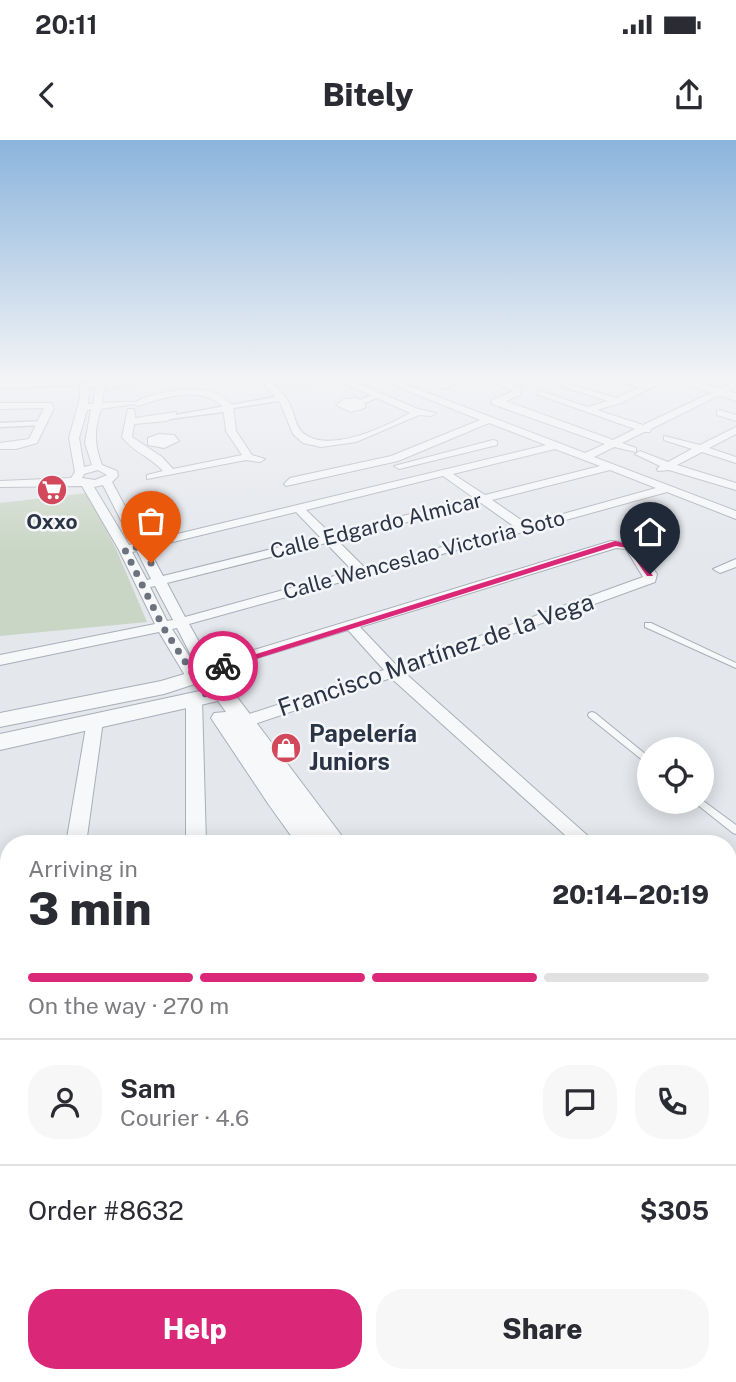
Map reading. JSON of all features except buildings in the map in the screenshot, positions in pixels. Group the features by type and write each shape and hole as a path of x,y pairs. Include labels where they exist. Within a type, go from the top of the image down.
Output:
{"street":[{"path":"0,446 28,444 33,442 37,435"},
{"path":"74,435 74,449 81,478 125,550 163,627 277,799 305,835"},
{"path":"88,435 88,441 98,467"},
{"path":"127,435 133,444 158,458 170,472"},
{"path":"234,435 247,454 246,457"},
{"path":"300,435 317,449 364,435"},
{"path":"451,435 398,462 304,488 290,484 294,480 398,462 493,443"},
{"path":"476,435 516,450"},
{"path":"527,435 610,467 672,484 736,515"},
{"path":"590,435 669,465 736,460"},
{"path":"585,457 629,435"},
{"path":"663,435 702,448"},
{"path":"657,473 726,435"},
{"path":"28,444 43,451"},
{"path":"125,550 555,446"},
{"name":"Calle Wenceslao Victoria Soto","path":"0,660 163,627 524,528 672,484 736,446"},
{"path":"702,448 706,463 721,482 736,488"},
{"path":"151,477 246,457 260,459"},
{"path":"0,484 81,478 98,467 109,469 113,473 106,481"},
{"name":"Calle Edgardo Almicar","path":"143,585 610,467"},
{"path":"445,473 524,528"},
{"path":"0,474 106,481"},
{"path":"721,482 736,474"},
{"path":"106,481 181,622 205,687 197,835"},
{"path":"298,508 363,573"},
{"name":"Francisco Martínez de la Vega","path":"205,687 236,660 615,544 630,546 650,574 650,579 640,584 394,672 243,722"},
{"path":"720,569 736,563"},
{"path":"351,625 394,672 578,835"},
{"path":"0,720 164,687 205,687 243,722 329,835"},
{"path":"0,742 95,721 205,687"},
{"path":"77,835 95,721"}],"lane":[{"path":"648,625 736,666"},
{"path":"592,715 637,751"},
{"path":"714,813 736,830"}],"green space":[{"path":"87,493 116,549 147,622 0,636 0,503"}],"way so far":[{"path":"151,563 142,546 125,550 163,627 207,696 221,692 208,673 223,666"}],"place":[{"name":"Oxxo","path":"52,490"},
{"name":"Papelería Juniors","path":"286,748"}],"route":[{"path":"223,666 615,544 630,546 650,574"}]}
